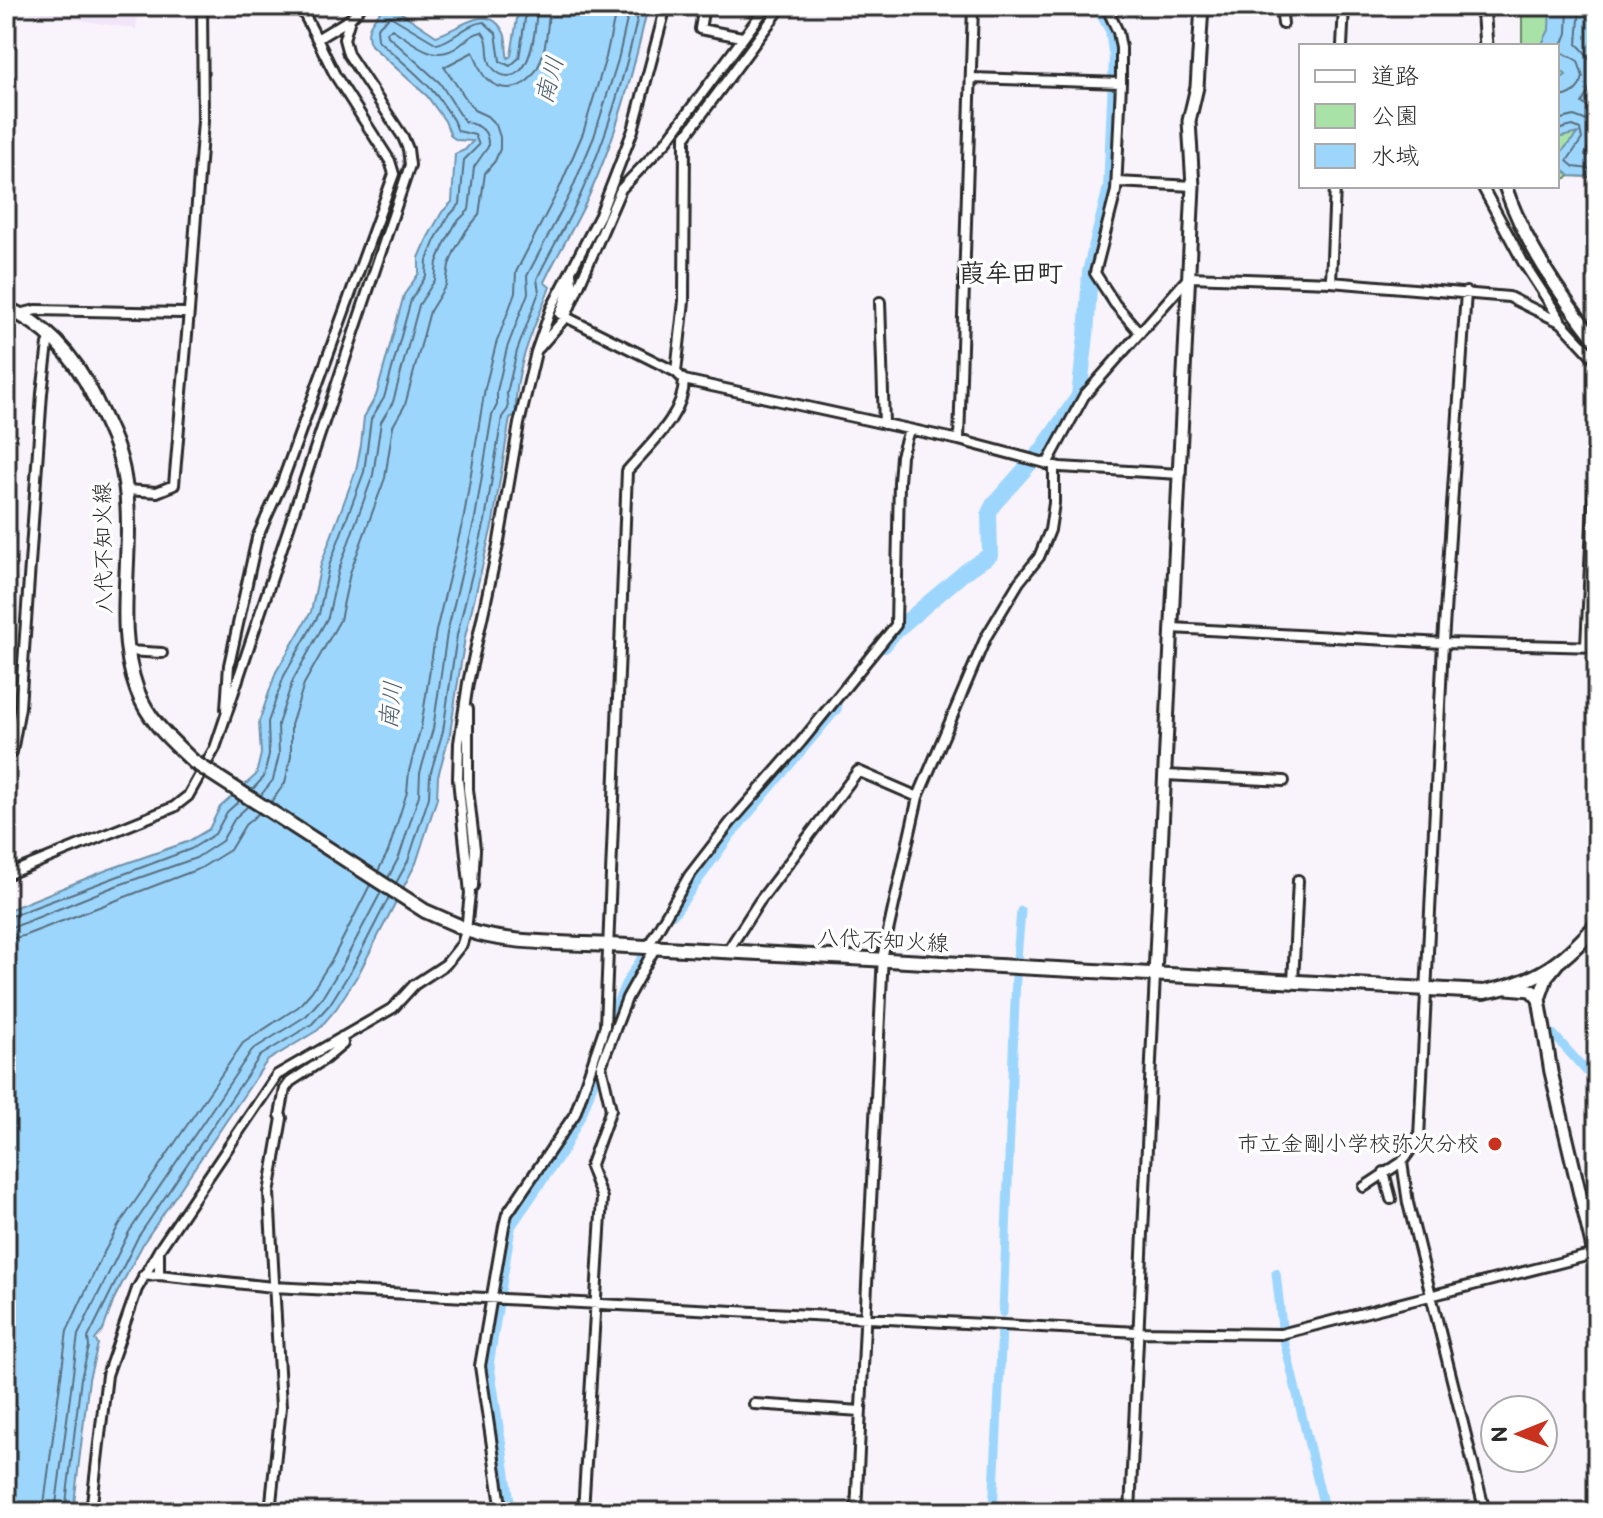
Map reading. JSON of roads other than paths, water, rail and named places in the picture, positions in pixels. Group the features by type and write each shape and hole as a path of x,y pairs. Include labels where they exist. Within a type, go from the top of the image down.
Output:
{"main road":[{"name":"八代不知火線","path":"6,308 52,336 77,365 118,452 126,490 125,618 128,651 136,686 151,720 168,740 198,766 425,911 462,928 504,938 651,948 1484,992 1507,988 1538,976 1572,952 1597,924"}],"street":[{"path":"126,490 157,492 174,485 201,176 202,6"},
{"path":"227,716 229,665 257,538 281,485 394,174 390,161 335,75 300,6"},
{"path":"6,875 174,807 188,796 198,766 215,748 410,165 403,137 348,54 345,29 361,6"},
{"path":"91,1512 107,1375 125,1317 143,1276 159,1250 277,1075 393,1008 414,985 446,964 462,944 462,928 470,893 458,779 459,743 519,424 536,352 551,309 600,215 633,130 666,6"},
{"path":"704,6 700,29 742,37"},
{"path":"536,352 565,318 621,189 666,142 767,6"},
{"path":"676,372 684,301 685,137 782,6"},
{"path":"959,440 973,6"},
{"path":"1106,6 1119,40 1121,83 1117,182 1095,273 1115,304 1140,333"},
{"path":"1130,1512 1193,186 1189,121 1197,87 1202,6"},
{"path":"1281,6 1283,24"},
{"path":"1342,44 1344,6"},
{"path":"1483,6 1486,44"},
{"path":"317,39 350,19"},
{"path":"971,78 1121,83"},
{"path":"1117,182 1193,186"},
{"path":"1331,282 1335,188"},
{"path":"1483,188 1523,262 1562,323 1597,361"},
{"path":"1506,188 1515,217 1537,257 1570,308 1597,342"},
{"path":"571,269 572,282 560,314 676,372 684,380 959,440 1047,464 1180,474"},
{"path":"856,1512 883,961 918,797 986,637 998,614 1039,557 1050,530 1054,503 1047,464 1084,396 1189,277"},
{"path":"1189,277 1331,282 1509,297 1562,323"},
{"path":"1364,1187 1402,1162 1419,1138 1443,643 1466,292"},
{"path":"880,302 884,424"},
{"path":"20,314 36,310 189,311"},
{"path":"6,756 12,752 20,707 42,393 48,344 52,336"},
{"path":"502,1512 480,1366 496,1297 507,1214 575,1114 605,1026 627,471 676,412 684,395 684,380"},
{"path":"1586,646 1597,424"},
{"path":"583,1512 602,1198 590,1167 611,1109 601,1066 627,998 689,876 896,625 899,482 901,456 909,430"},
{"path":"1172,628 1443,643 1597,647"},
{"path":"128,651 162,653"},
{"path":"727,952 759,902 858,771 918,797"},
{"path":"1165,775 1284,781"},
{"path":"1293,983 1298,880"},
{"path":"143,1276 273,1287 1138,1332 1281,1334 1432,1295 1595,1260 1551,1072 1539,999 1547,976 1556,965"},
{"path":"1507,988 1531,990 1539,999"},
{"path":"270,1512 281,1407 269,1193 282,1118 282,1099 290,1082 343,1044 342,1037"},
{"path":"1402,1162 1408,1203 1485,1512"},
{"path":"1384,1172 1391,1199"},
{"path":"159,1250 159,1275"},
{"path":"754,1404 861,1411"}],"water":[{"name":"南川","path":"385,6 391,6 436,36 473,20 490,19 504,33 508,58 511,56 519,6 648,6 615,129 587,200 544,282 550,287 521,366 516,415 510,418 493,522 465,637 450,733 438,776 437,798 416,863 359,973 336,1009 318,1030 267,1061 144,1242 115,1297 103,1330 95,1340 98,1344 89,1379 73,1512 6,1512 6,911 187,842 209,829 220,807 256,775 261,754 259,722 276,672 311,612 321,564 356,470 364,417 376,396 404,295 419,273 419,258 428,237 442,212 452,202 455,154 465,150 473,141 457,140 451,136 445,121 427,96 371,45 369,29"},
{"path":"1550,6 1597,6 1597,200 1591,186 1594,177 1570,176 1559,166 1559,155 1578,133 1559,138 1559,80 1566,75 1559,73 1559,44 1542,44 1549,30"}],"waterway":[{"path":"884,645 893,633 966,571 990,555 989,513 993,505 1042,450 1079,396 1090,272 1111,188 1117,58 1113,30 1100,6"},
{"path":"672,911 728,833 834,707"},
{"path":"1017,959 1021,911"},
{"path":"508,1512 486,1362 508,1225 561,1148 580,1110 628,986 647,956"},
{"path":"1003,1313 1016,975"},
{"path":"1553,1034 1597,1083"},
{"path":"1276,1273 1283,1336 1325,1512"},
{"path":"993,1512 1002,1328"}],"place":[{"name":"市立金剛小学校弥次分校","path":"1495,1144"}],"district":[{"name":"葭牟田町","path":"1011,274"}]}
